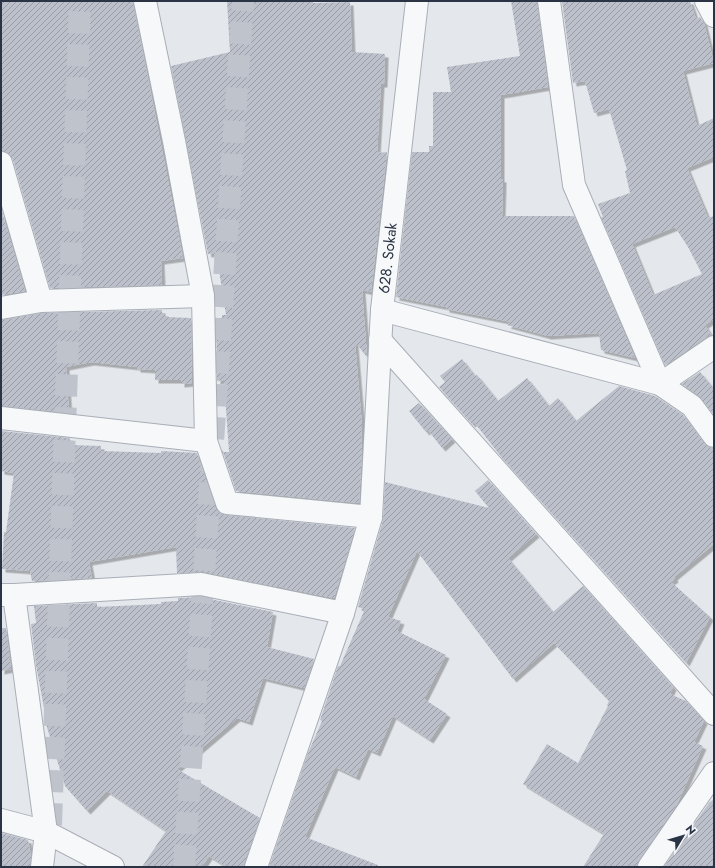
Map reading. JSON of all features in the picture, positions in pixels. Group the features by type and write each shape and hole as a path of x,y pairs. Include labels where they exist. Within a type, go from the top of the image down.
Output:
{"street":[{"path":"145,1 174,142 203,296 206,441 227,503 370,517"},
{"name":"628. Sokak","path":"256,867 343,613 370,517 382,310 417,1"},
{"path":"549,1 574,186 660,384"},
{"path":"706,1 714,16"},
{"path":"1,163 41,301"},
{"path":"1,308 41,301 203,296"},
{"path":"382,310 660,384 692,406 714,436"},
{"path":"380,340 714,714"},
{"path":"660,384 714,348"},
{"path":"1,418 206,441"},
{"path":"42,867 46,832 7,595 201,584 343,613"},
{"path":"649,867 714,773"},
{"path":"1,820 46,832 113,867"}],"building":[{"path":"1,1 133,1 183,258 161,261 162,285 50,288 13,160 9,154 1,151"},
{"path":"227,1 313,1 313,3 350,2 352,52 385,54 384,84 381,84 377,153 387,152 371,292 362,290 367,357 355,342 362,426 359,503 236,491 223,452 229,452 224,380 217,381 216,318 222,318 222,315 226,315 218,264 215,265 214,253 208,254 171,66 230,52"},
{"path":"511,1 537,1 548,87 501,95 501,179 503,179 502,216 574,216 635,358 601,350 599,333 548,336 507,325 511,322 396,297 412,152 429,152 429,146 433,146 433,92 451,92 447,67 520,56"},
{"path":"562,1 690,1 696,19 700,17 704,23 714,63 683,71 697,126 714,118 714,157 687,168 708,218 714,216 714,319 705,325 711,335 665,365 601,217 603,217 598,204 630,193 625,171 627,170 609,109 594,113 585,81 573,83","holes":["675,227 688,247 702,274 653,295 632,244"]},
{"path":"1,208 25,291 1,295"},
{"path":"162,310 162,313 165,313 165,317 191,318 192,383 181,384 181,380 155,380 155,370 137,369 137,367 91,362 66,367 69,413 1,406 1,320 42,313"},
{"path":"462,359 498,401 527,378 549,406 558,398 576,421 619,386 655,396 683,415 704,443 709,447 714,448 714,544 674,577 675,579 671,582 710,617 686,663 503,459 474,422 472,424 439,387 445,382 440,376"},
{"path":"700,372 714,389 714,415 699,396 682,384"},
{"path":"419,403 452,439 442,448 428,430 426,432 409,411"},
{"path":"1,431 70,438 70,445 101,446 101,451 161,453 161,451 197,453 215,507 220,513 226,515 355,528 334,598 204,572 177,573 176,547 89,562 92,578 32,581 30,571 2,569 4,532 6,532 14,473 1,471"},
{"path":"488,480 536,534 508,558 553,612 583,586 673,687 670,694 686,701 704,721 694,742 703,746 677,804 639,860 637,867 583,867 604,834 523,784 547,744 578,763 608,706 609,701 554,643 513,679 417,551 388,617 401,621 397,631 446,655 424,699 447,714 430,740 393,716 377,753 368,749 356,777 335,767 305,837 378,865 377,867 269,867 308,753 322,721 320,720 338,666 340,666 365,609 358,607 383,520 385,482 489,508 475,491"},
{"path":"200,597 273,612 267,647 314,659 304,688 263,678 249,722 237,718 177,769 260,818 244,867 227,867 209,856 202,867 142,867 166,831 107,791 87,811 65,786 46,724 31,624 36,623 34,606 97,603 97,607 161,604 161,602 178,601 178,598"},
{"path":"1,628 6,628 11,669 1,671"},
{"path":"714,799 714,867 664,867 709,803"},
{"path":"1,833 28,840 31,856 30,866 1,867"}],"tunnel":[{"path":"51,825 80,1"},
{"path":"184,867 243,1"}]}
